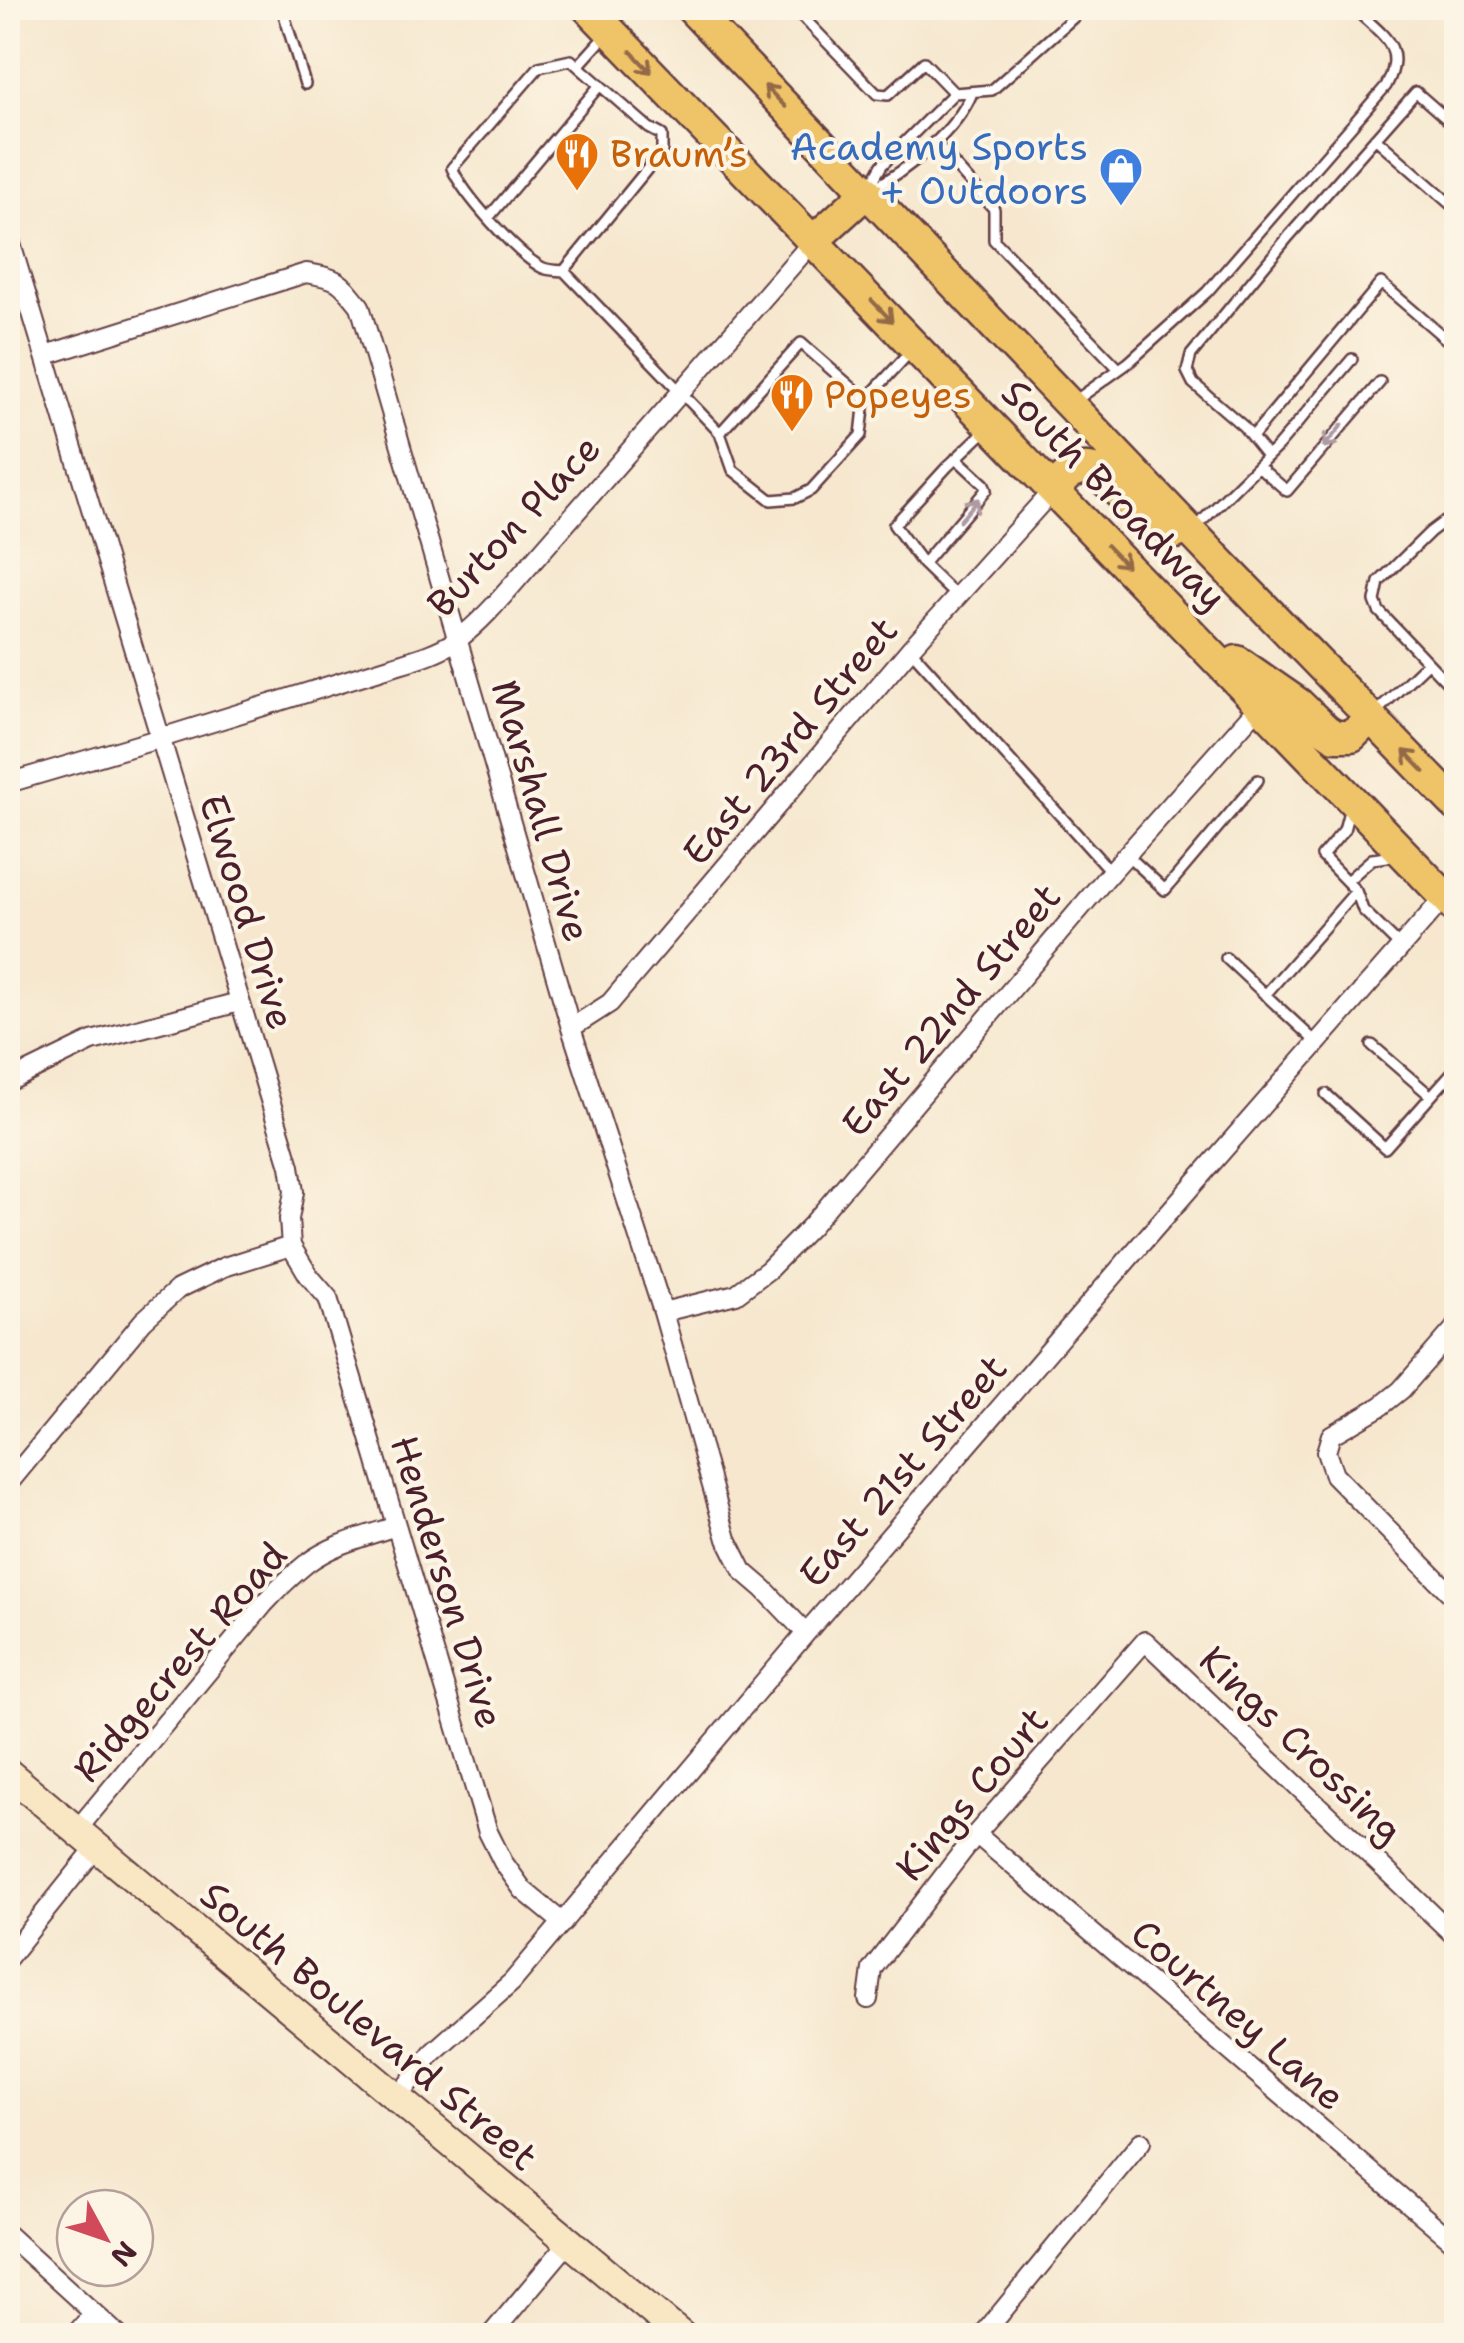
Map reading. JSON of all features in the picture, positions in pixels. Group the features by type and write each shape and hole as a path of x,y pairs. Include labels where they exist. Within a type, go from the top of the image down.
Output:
{"main road":[{"name":"South Broadway","path":"588,8 679,117 814,240 1406,856 1453,896"},
{"name":"South Broadway","path":"691,8 1456,805"},
{"path":"814,240 867,192"},
{"path":"1053,490 1067,474 1087,468 1094,470 1129,502 1216,559"},
{"path":"1181,622 1300,704 1335,736 1352,736 1371,717"},
{"name":"South Boulevard Street","path":"8,1773 682,2336"}],"street":[{"name":"Elwood Drive","path":"8,234 290,1166 294,1192 291,1246"},
{"name":"Burton Place","path":"8,783 399,664 433,653 456,640 486,614 814,240"},
{"name":"Marshall Drive","path":"46,355 306,273 333,277 360,306 571,1028 662,1312 726,1539 743,1571 806,1633"},
{"name":"East 23rd Street","path":"571,1028 610,1002 910,648 1053,490"},
{"name":"East 22nd Street","path":"662,1312 736,1294 768,1270 811,1226 1126,854 1260,705"},
{"name":"East 21st Street","path":"397,2098 432,2053 512,1982 806,1633 1317,1043 1401,947 1453,896"},
{"path":"8,1082 92,1041 239,1002"},
{"path":"8,1484 143,1321 178,1289 224,1267 291,1246"},
{"name":"Henderson Drive","path":"291,1246 328,1298 488,1832 523,1890 562,1924"},
{"path":"1456,1328 1401,1390 1331,1435 1326,1452 1334,1475 1456,1599"},
{"name":"Ridgecrest Road","path":"8,1958 86,1839 264,1604 307,1562 331,1548 396,1526"},
{"name":"Kings Court","path":"868,1999 872,1969 976,1834 1145,1640"},
{"name":"Kings Crossing","path":"1145,1640 1456,1937"},
{"name":"Courtney Lane","path":"976,1834 1456,2244"},
{"path":"982,2336 1141,2142"},
{"path":"8,2234 119,2336"},
{"path":"490,2336 569,2242"},
{"path":"74,2336 94,2313"}],"lane":[{"path":"144,8 157,8"},
{"path":"282,8 305,84"},
{"path":"794,8 877,94 888,95 924,62 954,93"},
{"path":"867,192 882,164 954,93 992,90 1084,8"},
{"path":"1070,404 1119,369 1207,292 1386,86 1394,72 1396,57 1392,46 1354,8"},
{"path":"578,66 610,30"},
{"path":"662,135 570,60 538,67 452,167 460,185 520,251 541,267 564,271 720,433 733,470 772,500 795,498 811,490 861,435 865,398 915,346"},
{"path":"489,217 600,85"},
{"path":"1267,456 1243,426 1193,384 1187,371 1191,355 1416,92 1456,127"},
{"path":"867,192 894,178 934,142 965,109 972,93"},
{"path":"564,271 662,152 662,135 679,117"},
{"path":"1375,138 1456,210"},
{"path":"934,142 994,209 994,240 1119,369"},
{"path":"1252,437 1381,283 1456,344"},
{"path":"720,433 801,343 865,398"},
{"path":"1191,532 1258,466 1352,359"},
{"path":"1258,466 1287,491 1380,382"},
{"path":"957,596 923,564 894,525 991,425"},
{"path":"923,564 986,490 956,458"},
{"path":"1456,519 1442,522 1379,582 1375,601 1379,611 1456,692"},
{"path":"910,648 1111,872"},
{"path":"1371,717 1427,663"},
{"path":"1126,854 1165,890 1258,780"},
{"path":"1348,795 1344,830 1322,856 1356,891 1362,910 1401,947"},
{"path":"1347,882 1372,859 1406,856"},
{"path":"1265,995 1356,891"},
{"path":"1226,958 1317,1043"},
{"path":"1372,1045 1431,1096"},
{"path":"1326,1094 1385,1148 1456,1068"}],"railway":[{"path":"1451,8 1456,14"}],"place":[{"name":"Braum’s","path":"577,192"},
{"name":"Academy Sports + Outdoors","path":"1121,207"},
{"name":"Popeyes","path":"792,433"}]}
